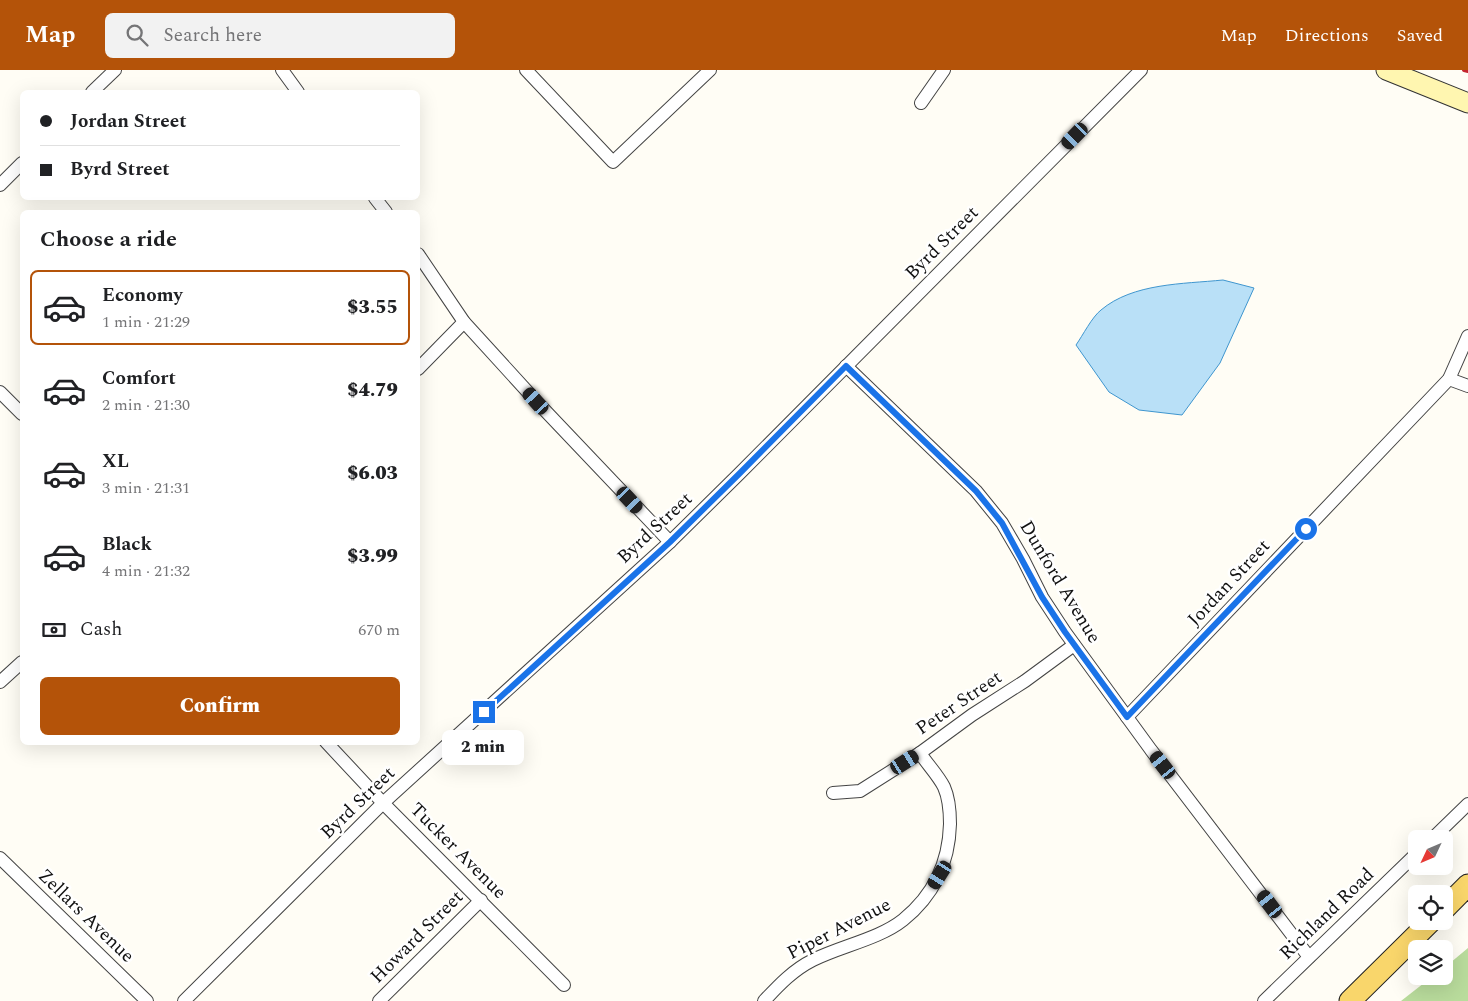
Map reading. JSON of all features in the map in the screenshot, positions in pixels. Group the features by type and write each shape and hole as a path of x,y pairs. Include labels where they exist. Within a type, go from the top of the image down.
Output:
{"main road":[{"path":"1386,70 1468,103"},
{"path":"1453,900 1468,885"},
{"path":"1350,1001 1422,930"}],"street":[{"path":"94,90 115,70"},
{"path":"282,70 297,90"},
{"path":"526,70 613,162 710,70"},
{"path":"921,103 944,70"},
{"name":"Byrd Street","path":"184,1001 383,804 670,542 1141,70"},
{"path":"0,186 20,165"},
{"path":"377,200 384,210"},
{"path":"420,257 464,322 670,542"},
{"path":"420,367 464,322"},
{"name":"Jordan Street","path":"1127,717 1449,379 1468,336"},
{"name":"Dunford Avenue","path":"846,366 976,491 1002,523 1042,597 1074,645 1309,957"},
{"path":"1449,379 1468,386"},
{"path":"0,392 20,412"},
{"name":"Peter Street","path":"833,793 860,791 1026,681 1074,645"},
{"path":"0,682 20,664"},
{"name":"Tucker Avenue","path":"329,745 383,804 564,985"},
{"name":"Piper Avenue","path":"764,1001 787,977 812,960 882,932 903,920 924,900 940,875 949,844 950,811 944,787 920,753"},
{"path":"1441,830 1468,804"},
{"name":"Zellars Avenue","path":"0,858 147,1001"},
{"name":"Richland Road","path":"1264,1001 1408,862"},
{"name":"Howard Street","path":"379,1001 481,900"}],"green space":[{"path":"1468,948 1468,1001 1401,1001 1421,985 1453,985 1453,960"}],"water":[{"path":"1223,280 1254,288 1220,363 1182,415 1139,410 1109,392 1076,345 1101,310 1128,294 1159,286"}],"railway":[{"path":"1464,70 1468,71"}],"route":[{"path":"484,712 670,542 846,366 976,491 1002,523 1042,597 1127,717 1306,529"}]}
